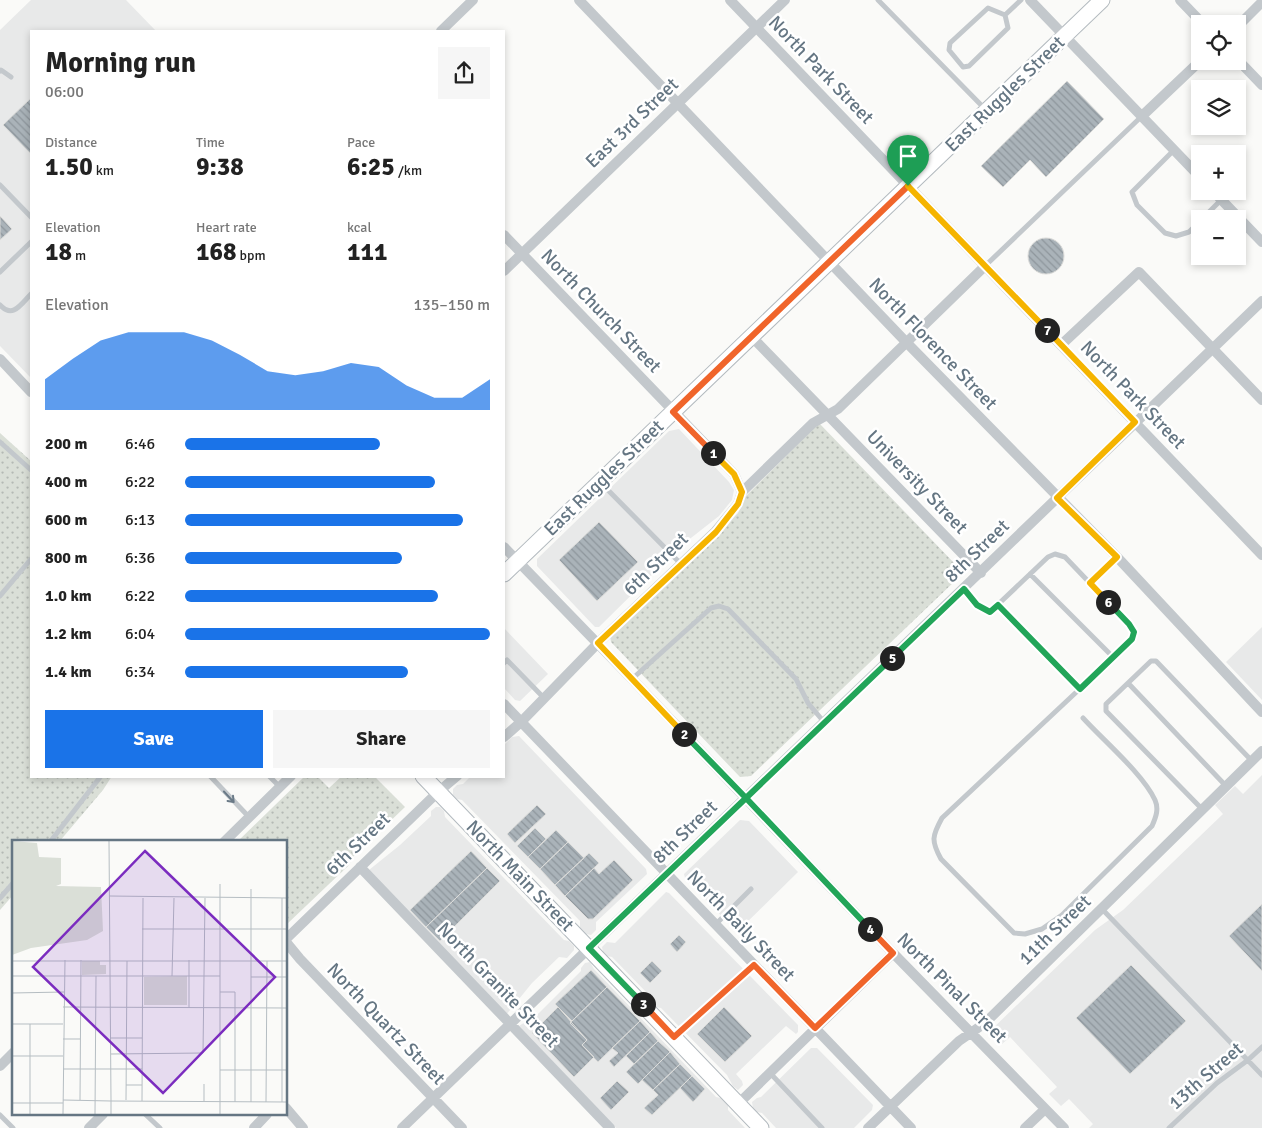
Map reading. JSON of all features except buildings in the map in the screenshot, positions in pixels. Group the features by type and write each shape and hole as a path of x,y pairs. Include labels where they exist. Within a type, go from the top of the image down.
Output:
{"street":[{"path":"442,30 473,0"},
{"name":"North Florence Street","path":"579,0 906,342 1117,557 1262,712"},
{"name":"North Park Street","path":"730,0 1262,555"},
{"name":"East 3rd Street","path":"505,269 785,0"},
{"path":"1030,0 1191,168"},
{"name":"East Ruggles Street","path":"505,573 1102,0"},
{"path":"1180,0 1194,15"},
{"path":"1246,18 1262,2"},
{"path":"1246,68 1262,85"},
{"path":"1142,116 1191,70"},
{"path":"1222,200 1262,242"},
{"name":"North Church Street","path":"505,236 734,474 742,492"},
{"name":"6th Street","path":"505,736 598,643 716,532 738,504 742,492 813,423 838,408 985,266"},
{"path":"1061,345 1139,272 1262,400"},
{"name":"8th Street","path":"402,1128 1262,301"},
{"name":"University Street","path":"752,337 981,573"},
{"path":"0,359 30,391"},
{"name":"North Pinal Street","path":"505,547 893,953 1064,1128"},
{"name":"North Baily Street","path":"505,705 911,1128"},
{"name":"11th Street","path":"868,1128 959,1041 985,1023 1262,751"},
{"path":"226,840 288,778"},
{"name":"North Main Street","path":"426,778 761,1128"},
{"name":"6th Street","path":"288,939 360,867 455,778"},
{"name":"North Granite Street","path":"360,867 610,1128"},
{"name":"North Quartz Street","path":"288,944 300,959 462,1128"},
{"path":"738,1104 893,953"},
{"path":"0,1066 12,1054"},
{"path":"1025,1128 1045,1109"},
{"path":"288,1110 303,1128"},
{"path":"89,1128 101,1116"},
{"path":"254,1128 265,1116"}],"lane":[{"path":"878,0 986,111"},
{"path":"1005,15 1021,0"},
{"path":"988,8 1005,15 1008,28 969,66 963,67 949,50 950,43 988,8"},
{"path":"0,71 11,78"},
{"path":"985,266 1142,116"},
{"path":"1174,150 1132,192 1137,205 1165,233 1176,236 1191,230"},
{"path":"0,185 30,216"},
{"path":"1212,210 1222,200"},
{"path":"0,272 30,243"},
{"path":"0,305 9,312 14,311 30,295"},
{"path":"0,442 30,469"},
{"path":"600,482 681,564"},
{"path":"964,589 977,605 990,612 1048,557 1055,554 1065,557 1129,624 1134,632 1132,639 942,818 934,832 934,846 941,859 1014,933 1025,934 1042,929 1062,915 1152,826 1157,813 1156,801 1141,779 1083,718"},
{"path":"1090,583 1117,557"},
{"path":"0,596 30,560"},
{"path":"1030,574 1113,657"},
{"path":"998,605 1080,689"},
{"path":"632,679 712,608 719,606 728,609 796,679 808,703 824,723"},
{"path":"505,662 507,660 544,698"},
{"path":"1203,810 1106,712 1106,704 1151,661 1156,661 1252,761"},
{"path":"1128,683 1226,786"},
{"path":"52,840 99,778"},
{"path":"212,778 249,817"},
{"path":"271,778 280,787"},
{"path":"0,898 12,884"},
{"path":"715,924 751,889"},
{"path":"1102,909 1262,1075"},
{"path":"674,1037 754,965"},
{"name":"13th Street","path":"1168,1128 1217,1083 1262,1047"},
{"path":"770,1072 822,1128"},
{"path":"0,1115 13,1128"},
{"path":"147,1116 160,1128"}],"shaded area":[{"path":"31,0 126,0 155,30 30,30 30,377 0,346 0,30"},
{"path":"819,423 956,565 958,573 956,580 751,776 740,777 611,642 610,636 738,513 746,496"},
{"path":"679,429 729,482 734,490 732,500 719,516 682,545 599,627 595,627 537,566 537,559 669,431"},
{"path":"0,433 30,460 30,778 111,778 103,790 61,840 12,840 12,896 0,910"},
{"path":"1262,627 1262,700 1226,662"},
{"path":"505,629 548,674 520,701 515,700 505,689"},
{"path":"519,736 646,869 647,874 596,922 596,930 591,935 586,934 580,928 580,921 462,800 457,799 453,795 453,789 457,785 463,784 469,778 505,778 505,744 512,737"},
{"path":"1262,775 1262,1128 1089,1128 1093,1124 1069,1099 1061,1106 1049,1094 1057,1087 1010,1037 1002,1044 990,1031 1095,930 1123,910 1223,814 1215,805 1235,786 1243,794"},
{"path":"303,778 319,778 329,788 340,778 376,778 405,807 352,858 349,865 288,923 288,840 239,840"},
{"path":"436,807 440,807 444,811 445,817 564,940 569,941 574,946 574,950 567,958 559,957 532,983 506,1015 369,870 400,845 431,816 431,811"},
{"path":"740,820 749,821 798,872 737,932 685,878 684,874"},
{"path":"666,892 798,1025 798,1032 796,1034 786,1026 736,1074 743,1085 738,1090 733,1086 727,1075 661,1008 656,1007 649,999 648,994 612,957 607,956 603,952 602,947 607,942 615,943"},
{"path":"590,962 594,969 716,1097 721,1098 728,1105 728,1110 745,1128 616,1128 519,1026 539,1013 581,971 585,963"},
{"path":"811,1048 817,1048 873,1105 872,1110 854,1128 776,1128 762,1113 757,1112 753,1108 752,1102 761,1097"}],"route":[{"path":"908,186 673,412 734,474 742,492 738,504 716,532 598,643 746,798 589,948 674,1037 754,965 815,1028 893,953 746,798 964,589 977,605 990,612 998,605 1080,689 1132,639 1134,632 1129,624 1090,583 1117,557 1057,498 1135,422 908,186"}]}
